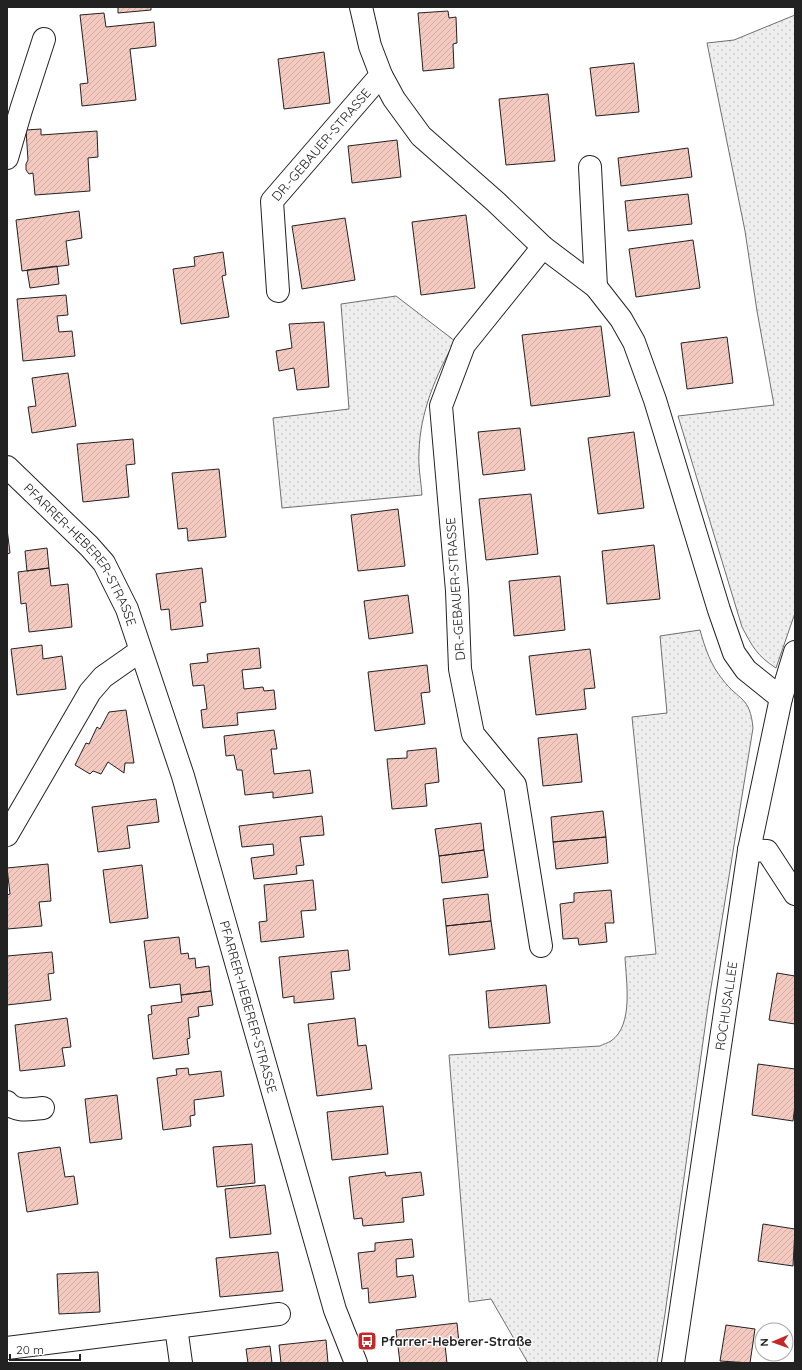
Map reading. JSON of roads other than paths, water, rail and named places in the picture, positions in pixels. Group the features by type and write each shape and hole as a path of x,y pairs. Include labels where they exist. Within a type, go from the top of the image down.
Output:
{"street":[{"name":"DR.-GEBAUER-STRASSE","path":"361,7 370,46 381,75 394,99 421,136 496,202 543,247 596,288 621,319 634,342 655,400 719,610 734,653 746,670 781,698"},
{"path":"7,158 44,39"},
{"name":"DR.-GEBAUER-STRASSE","path":"278,291 272,202 381,75"},
{"path":"590,167 596,288"},
{"name":"DR.-GEBAUER-STRASSE","path":"541,946 515,785 473,734 460,669 457,592 441,406 464,345 543,247"},
{"name":"PFARRER-HEBERER-STRASSE","path":"7,467 89,546 104,563 127,609 183,776 335,1310 356,1363"},
{"path":"7,835 90,692 103,677 140,651"},
{"name":"ROCHUSALLEE","path":"673,1363 749,850 781,698 795,652"},
{"path":"749,850 767,851 795,894"},
{"path":"7,1102 9,1105 20,1110 42,1108"},
{"path":"7,1348 279,1314"},
{"path":"176,1327 181,1363"}],"place":[{"name":"Pfarrer-Heberer-Straße","path":"367,1341"}]}
